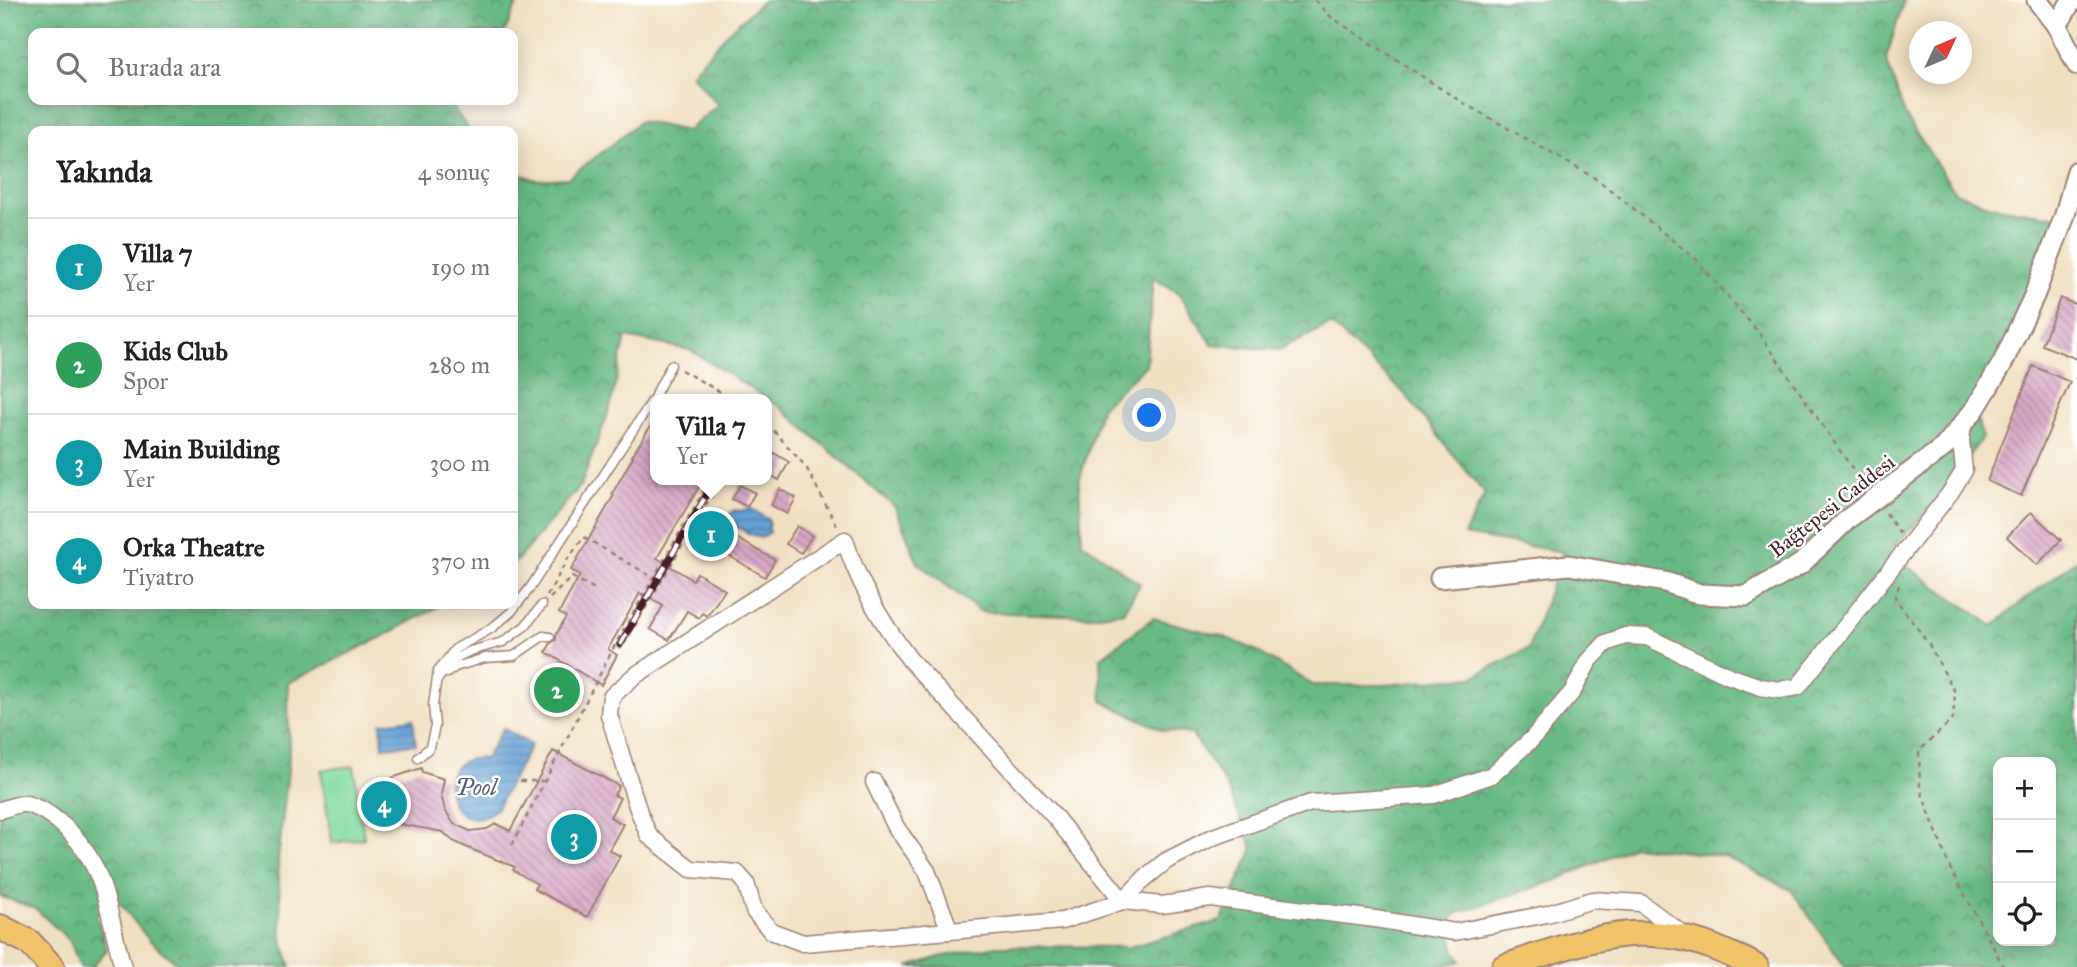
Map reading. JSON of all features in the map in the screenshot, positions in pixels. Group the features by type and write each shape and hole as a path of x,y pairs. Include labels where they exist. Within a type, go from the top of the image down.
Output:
{"main road":[{"path":"0,927 29,942 51,967"},
{"path":"1504,967 1588,940 1625,934 1689,938 1756,967"}],"street":[{"path":"2037,0 2057,26 2077,65"},
{"path":"2057,26 2072,0"},
{"name":"Bağtepesi Caddesi","path":"1440,578 1569,565 1665,582 1700,594 1746,596 1801,564 1849,518 1944,447 1975,409 2007,353 2034,296 2076,180"},
{"path":"1123,901 1166,861 1213,837 1264,819 1311,803 1434,795 1492,775 1532,740 1573,691 1589,661 1606,643 1625,636 1647,637 1728,676 1761,687 1779,690 1798,687 1832,647 1964,471 1961,440 1963,424"},
{"path":"1123,901 1054,816 909,660 889,633 863,585 845,540 634,677 611,696 609,715 649,836 691,869 737,873 746,883 754,911 771,932 803,943 1062,921 1123,901 1162,905 1210,898 1455,932 1547,914 1592,900 1641,903 1689,938"},
{"path":"874,782 896,827 927,871 950,930"},
{"path":"0,810 24,803 50,814 85,847 103,887 123,967"}],"lane":[{"path":"655,394 671,365"},
{"path":"518,602 650,403"},
{"path":"436,681 454,659 470,651 503,642 525,626 542,605"},
{"path":"418,758 430,747 433,737 433,705 438,671 455,649 492,628 512,609"},
{"path":"436,681 454,667 485,658 514,656 543,636 550,636"}],"path":[{"path":"1315,0 1331,17 1460,102 1598,180 1696,259 1759,333 1854,471 1877,499 1907,547"},
{"path":"671,365 724,394"},
{"path":"772,429 806,467 845,540"},
{"path":"512,845 616,643 707,485"},
{"path":"616,643 624,646 717,485"},
{"path":"542,605 567,560 584,537 653,578"},
{"path":"1903,575 1895,598 1928,643 1955,692 1953,719 1919,751 1920,788 1949,866 2004,967"},
{"path":"542,605 572,577 597,590"},
{"path":"520,780 545,781"}],"green space":[{"path":"0,0 519,0 506,28 28,28 28,105 455,105 453,108 466,126 28,126 28,609 434,609 288,683 289,760 278,861 282,940 291,967 182,967 149,940 119,902 96,915 107,950 94,967 80,967 70,941 36,909 0,896"},
{"path":"764,0 1904,0 1886,59 1905,115 1955,192 1991,206 2064,218 1975,409 1982,438 1935,502 1888,553 1993,626 2077,560 2077,967 1845,967 1791,890 1724,856 1633,846 1557,880 1457,913 1449,922 1454,949 1461,961 1436,967 908,967 940,957 997,946 1129,947 1221,921 1253,849 1226,785 1192,734 1163,730 1102,701 1100,658 1153,618 1222,636 1253,649 1313,685 1384,685 1473,677 1529,648 1563,552 1464,535 1485,494 1404,393 1331,324 1278,350 1212,344 1179,293 1153,278 1146,365 1101,407 1079,482 1082,542 1140,584 1124,612 1090,616 981,612 918,563 895,507 772,402 772,394 759,394 690,350 626,337 610,408 581,485 518,559 518,173 536,180 568,178 640,121 687,131 718,105 691,74 728,32"},
{"path":"354,766 364,838 332,843 321,770"}],"water":[{"path":"750,508 769,520 769,533 761,538 737,527 728,516 734,510"},
{"path":"413,719 416,744 383,747 381,723"},
{"name":"Pool","path":"503,728 531,745 496,809 479,817 465,816 455,808 450,795 449,782 454,769 466,761 485,759"}],"building":[{"path":"2060,298 2077,305 2077,359 2042,345"},
{"path":"2033,366 2070,382 2021,496 1987,481"},
{"path":"650,427 650,485 700,485 657,558 693,580 697,573 725,590 707,616 702,613 699,618 687,611 669,640 650,629 663,606 640,593 608,649 617,655 601,685 546,652 556,640 566,617 559,613 580,575 571,570 614,495 612,494"},
{"path":"774,453 789,462 779,480 772,476"},
{"path":"740,485 755,493 747,507 732,499"},
{"path":"780,489 796,498 787,514 771,505"},
{"path":"2031,512 2061,540 2037,565 2007,537"},
{"path":"709,521 775,560 765,577 699,538"},
{"path":"797,526 812,536 801,553 786,544"},
{"path":"553,751 619,786 614,795 620,798 610,817 623,824 609,850 620,856 587,917 534,889 537,884 513,870 515,867 453,841 443,832 400,824 379,816 373,809 374,800 382,788 393,785 392,778 421,768 422,772 444,779 441,795 445,810 454,824 470,831 487,829 496,824 510,831"}],"railway":[{"path":"620,645 712,485"}],"place":[{"name":"Villa 7","path":"711,534"},
{"name":"Kids Club","path":"557,690"},
{"name":"Orka Theatre","path":"384,804"},
{"name":"Main Building","path":"574,837"}]}
